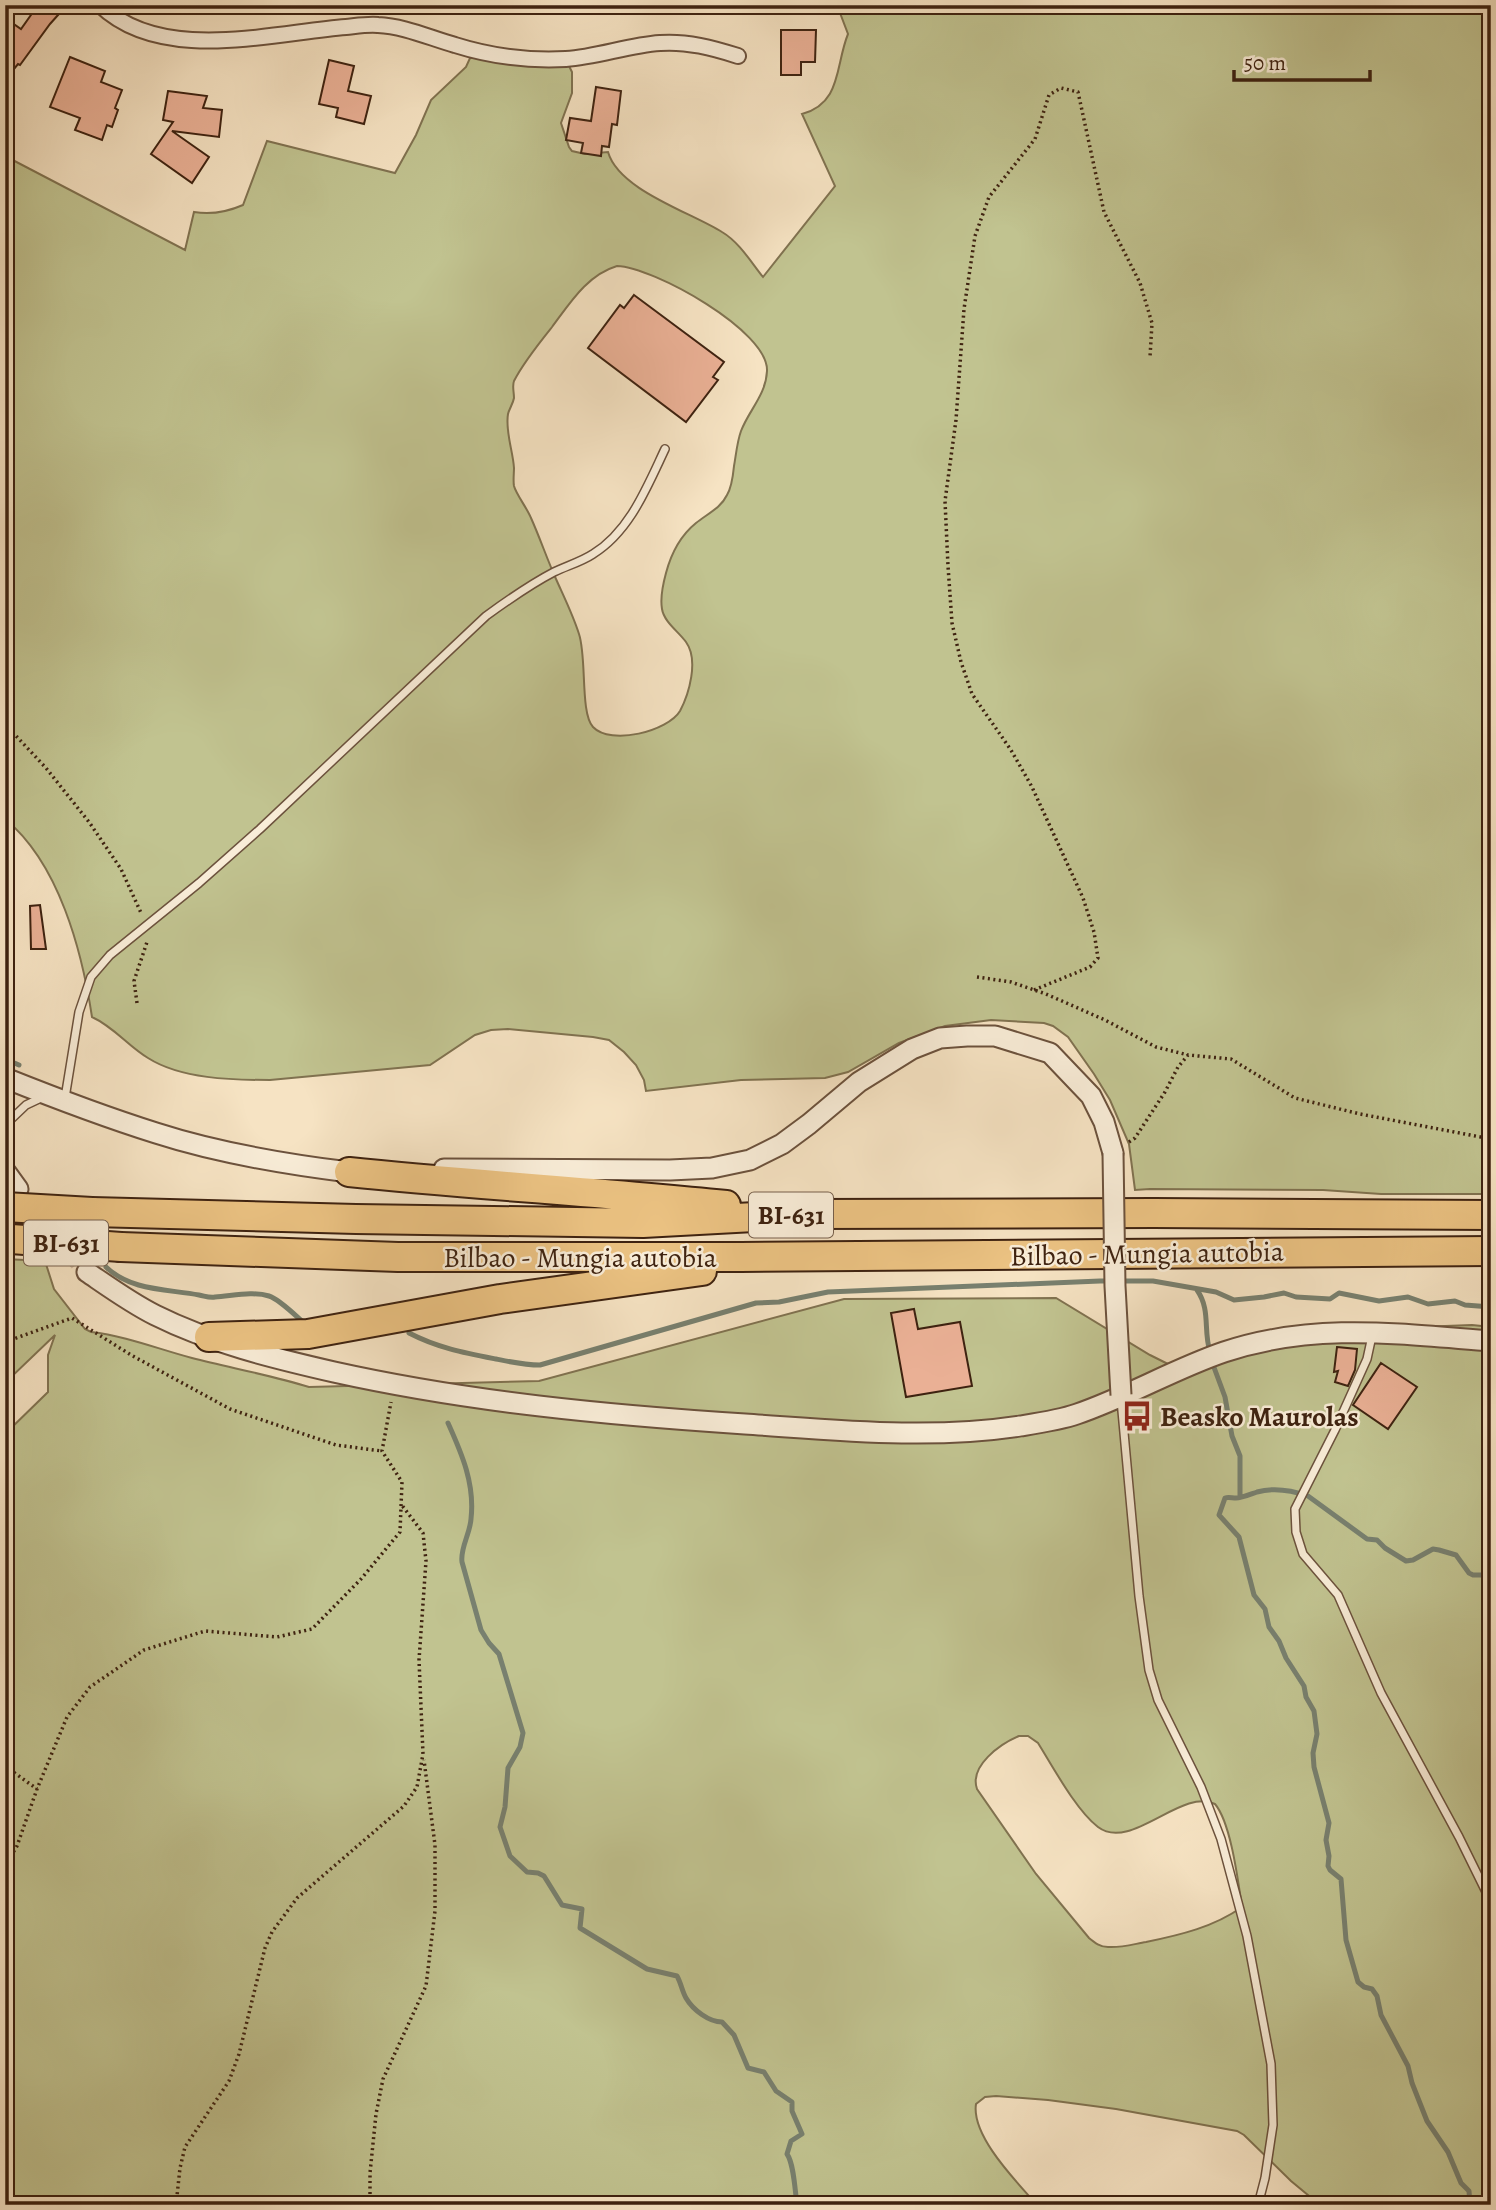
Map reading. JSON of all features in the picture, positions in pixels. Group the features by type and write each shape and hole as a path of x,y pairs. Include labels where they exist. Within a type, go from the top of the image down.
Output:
{"highway":[{"path":"349,1172 644,1196 813,1214"},
{"name":"Bilbao - Mungia autobia","path":"12,1198 92,1212 643,1223 813,1214 1491,1215"},
{"name":"Bilbao - Mungia autobia","path":"8,1239 121,1247 398,1257 1491,1251"},
{"path":"209,1337 308,1334 500,1299 704,1270 741,1257"}],"street":[{"path":"100,5 108,14 156,35 194,40 228,41 378,25 516,58 567,59 661,43 708,46 738,56"},
{"path":"5,1078 158,1134 271,1162 349,1172 443,1169 670,1170 712,1168 750,1160 782,1144 859,1083 912,1049 940,1038 995,1036 1050,1053 1091,1096 1104,1122 1113,1153 1115,1286 1121,1395"},
{"path":"5,1171 12,1198"},
{"path":"87,1272 155,1315 209,1337 256,1353 394,1385 474,1398 670,1419 936,1434 1019,1426 1075,1415 1226,1351 1289,1335 1373,1332 1491,1341"}],"lane":[{"path":"5,1125 26,1105 56,1098 91,977 110,955 199,883 260,829 486,616 525,587 593,554 611,538 626,523 665,449"},
{"path":"1373,1332 1367,1359 1295,1509 1296,1532 1303,1553 1338,1595 1381,1693 1491,1902"},
{"path":"1121,1395 1139,1596 1149,1670 1158,1700 1201,1787 1221,1839 1247,1936 1269,2050 1273,2125 1258,2205"}],"path":[{"path":"1034,990 1090,967 1098,958 1094,932 1083,898 1031,787 1011,750 972,694 952,623 945,501 956,420 964,309 975,236 989,197 1035,139 1049,95 1061,88 1078,92 1104,212 1140,283 1152,323 1150,357"},
{"path":"5,724 49,772 89,822 121,869 146,924 148,939 134,981 137,1003"},
{"path":"977,978 1011,982 1034,990 1105,1020 1156,1047 1188,1055 1231,1059 1294,1098 1360,1114 1491,1139"},
{"path":"1113,1153 1135,1138 1188,1055"},
{"path":"5,1342 72,1318 131,1355 230,1409 336,1446 382,1451"},
{"path":"5,1866 17,1846 37,1788 67,1717 90,1687 144,1650 205,1631 277,1637 312,1629 361,1579 400,1532 402,1482 382,1451 394,1385"},
{"path":"370,2205 370,2173 376,2114 383,2079 426,1986 435,1911 435,1845 423,1754 419,1660 426,1561 423,1533 401,1504"},
{"path":"176,2205 185,2147 229,2081 239,2054 265,1948 272,1931 297,1898 404,1806 417,1787 423,1754"},
{"path":"5,1766 37,1788"}],"green space":[{"path":"837,5 1491,5 1491,1194 1381,1194 1323,1190 1135,1190 1129,1144 1110,1100 1068,1037 1044,1023 991,1020 945,1026 899,1043 848,1072 825,1078 741,1080 646,1091 636,1065 624,1052 609,1040 593,1037 508,1029 491,1030 475,1035 430,1065 270,1080 240,1080 191,1074 161,1065 92,1017 82,964 54,884 24,837 5,819 5,156 185,250 194,212 219,212 243,205 267,141 395,173 431,100 466,67 470,58 482,55 568,64 572,72 572,93 561,123 572,151 585,154 608,152 615,166 640,189 728,236 763,277 835,186 802,114 815,109 831,92 848,34","holes":["617,266 634,269 681,289 730,320 763,355 767,371 764,388 740,435 729,492 721,504 690,528 677,546 665,577 661,600 663,614 686,642 692,658 691,677 683,704 674,718 664,725 625,736 601,733 589,720 579,634 531,518 514,486 507,421 514,398 514,381 573,300 588,283 606,270"]},
{"path":"5,1259 45,1261 54,1289 85,1329 91,1332 309,1387 539,1381 844,1299 1056,1298 1150,1355 1186,1373 1234,1340 1259,1333 1472,1325 1491,1327 1491,2205 1320,2205 1237,2131 1116,2109 996,2096 985,2097 976,2104 976,2117 997,2158 1037,2205 5,2205 5,1434 48,1392 48,1355 55,1335 5,1383","holes":["1028,1736 1038,1743 1081,1810 1098,1827 1111,1832 1126,1832 1187,1804 1202,1801 1215,1804 1230,1838 1242,1907 1208,1925 1127,1946 1105,1947 1091,1940 1036,1874 977,1789 978,1772 988,1757 1011,1740"]}],"building":[{"path":"38,5 67,5 5,80 5,18 21,29"},
{"path":"781,30 816,30 815,62 801,62 801,75 781,75"},
{"path":"70,57 105,71 101,82 122,90 112,127 107,125 102,140 75,130 80,118 50,107"},
{"path":"329,60 354,66 348,91 371,96 364,124 336,117 338,108 319,104"},
{"path":"596,87 621,91 617,125 612,124 609,147 602,146 601,156 581,153 583,143 566,140 570,118 591,121"},
{"path":"168,91 207,96 203,108 222,110 219,137 172,131 209,157 192,183 151,154 173,122 163,120"},
{"path":"634,295 724,362 713,377 718,380 686,422 588,348 620,305 624,308"},
{"path":"40,905 46,949 31,949 30,906"},
{"path":"914,1309 918,1329 960,1322 972,1386 906,1397 891,1313"},
{"path":"1337,1347 1357,1349 1355,1370 1348,1386 1335,1382 1338,1371 1334,1372"},
{"path":"1381,1363 1417,1387 1388,1429 1353,1405"}],"waterway":[{"path":"5,1059 19,1065"},
{"path":"106,1267 127,1281 150,1288 211,1297 249,1294 269,1296 304,1323"},
{"path":"409,1333 430,1343 462,1352 540,1365 756,1303 779,1302 828,1292 1100,1281 1153,1281 1216,1292 1234,1300 1284,1293 1296,1297 1330,1299 1339,1293 1379,1301 1408,1297 1428,1304 1455,1301 1465,1305 1491,1307"},
{"path":"1197,1290 1204,1305 1210,1352"},
{"path":"1212,1362 1225,1397 1232,1436 1240,1456 1240,1497"},
{"path":"448,1423 462,1458 471,1494 471,1519 462,1551 462,1562 481,1630 499,1654 523,1733 520,1747 508,1768 505,1807 500,1827 510,1856 527,1872 544,1876 562,1905 582,1909 580,1928 647,1969 677,1976 693,2007 707,2018 722,2022 734,2035 748,2068 764,2072 776,2091 792,2102 792,2111 802,2134 791,2141 787,2154 793,2171 797,2205"},
{"path":"1470,2205 1469,2191 1461,2183 1448,2152 1427,2121 1408,2066 1381,2015 1377,1996 1372,1989 1358,1982 1346,1940 1341,1879 1328,1866 1326,1840 1329,1823 1314,1767 1313,1753 1317,1734 1314,1711 1306,1697 1304,1686 1269,1627 1265,1609 1254,1595 1239,1537 1219,1515 1225,1498 1238,1498 1270,1490 1295,1492 1308,1496 1367,1539 1377,1540 1406,1561 1433,1549 1456,1555 1473,1575 1491,1575"}],"tunnel":[{"path":"30,1203 87,1272"}],"place":[{"name":"Beasko Maurolas","path":"1137,1416"}]}
